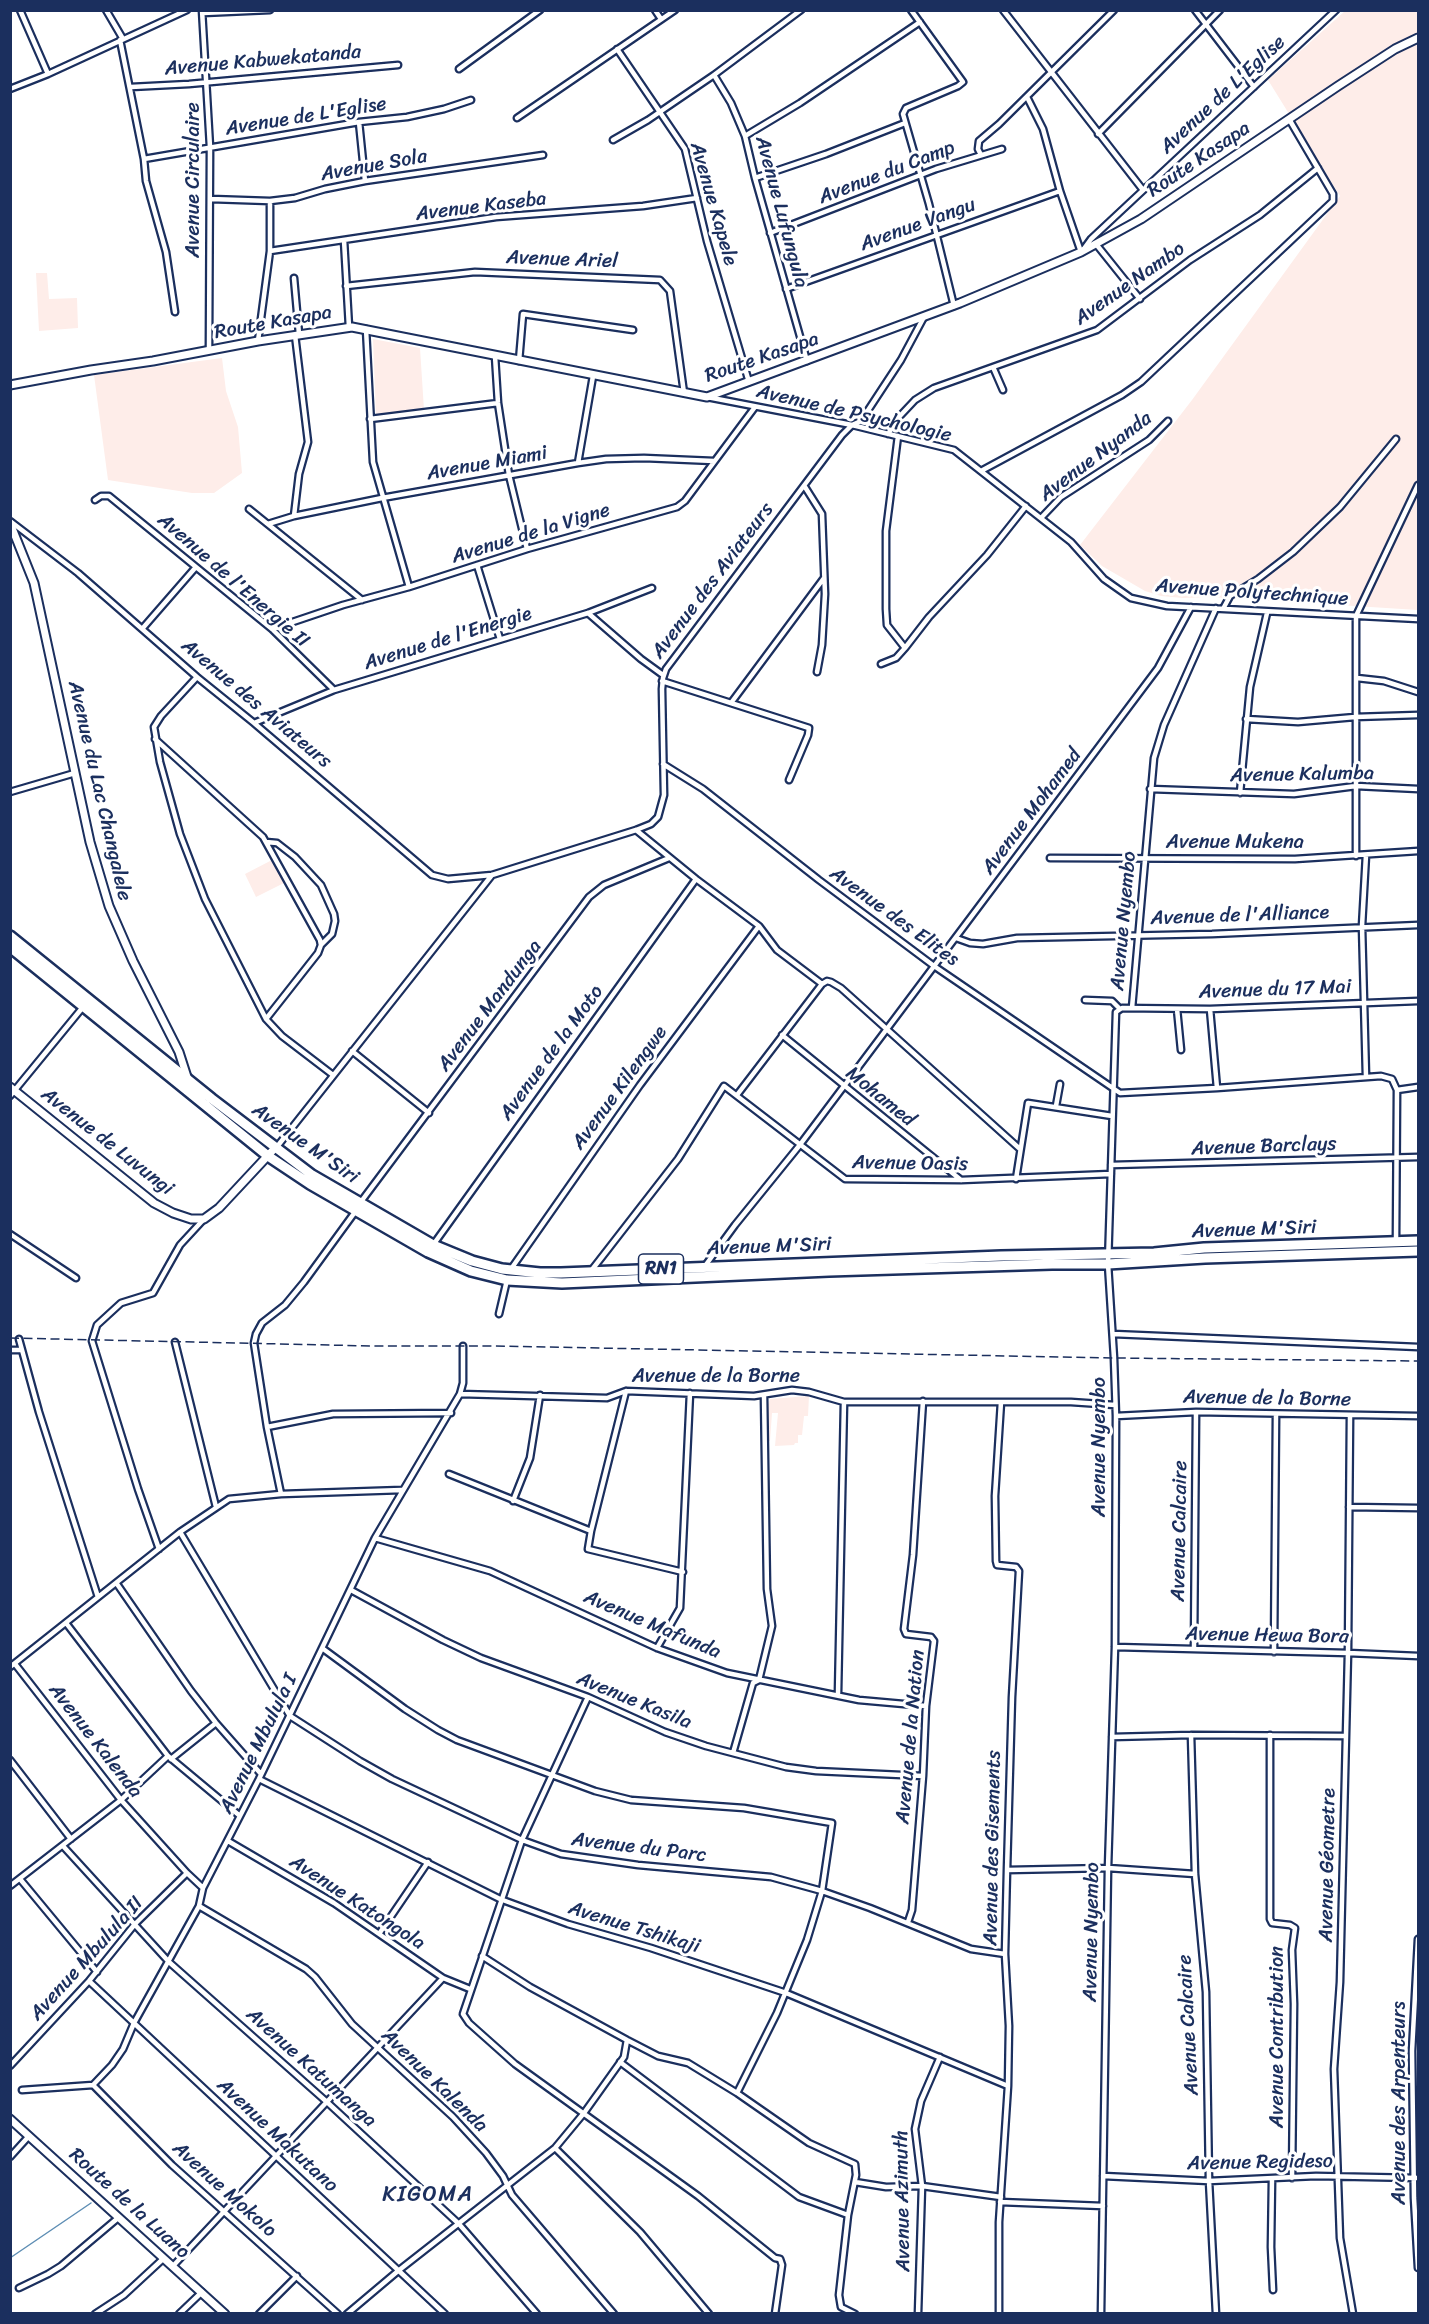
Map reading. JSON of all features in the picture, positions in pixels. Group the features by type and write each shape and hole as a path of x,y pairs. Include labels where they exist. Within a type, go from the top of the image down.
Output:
{"highway":[{"name":"Avenue M'Siri","path":"10,936 188,1080 357,1208 433,1245 509,1275"},
{"name":"Avenue M'Siri","path":"10,947 268,1156 451,1264 509,1275 562,1278 1052,1264 1419,1241"},
{"name":"Avenue M'Siri","path":"562,1278 591,1272 704,1267 1205,1258 1419,1251"}],"main road":[{"name":"Route Kasapa","path":"10,386 297,334 349,327 707,397 954,306 1081,252 1141,219 1395,49 1419,38"},
{"name":"Avenue du Lac Changalele","path":"10,522 34,583 90,842 116,925 179,1052 190,1093"},
{"name":"Avenue de Luvungi","path":"12,1091 154,1203 183,1217 204,1218"},
{"path":"204,1218 219,1208 275,1148"},
{"name":"Route de la Luano","path":"10,2119 225,2313"}],"street":[{"path":"20,10 48,74"},
{"path":"106,10 121,39 144,159 146,181 166,252 175,312"},
{"path":"10,89 187,10"},
{"path":"202,12 270,10"},
{"path":"459,69 540,10"},
{"path":"655,10 661,19"},
{"path":"517,118 675,10"},
{"path":"614,140 661,112 801,10"},
{"path":"911,10 963,82 906,108 903,114 954,306"},
{"name":"Avenue du Camp","path":"981,155 978,149 979,141 1027,97 1114,10"},
{"path":"1195,10 1254,87"},
{"path":"1098,134 1220,10"},
{"name":"Avenue de L'Eglise","path":"1081,252 1091,239 1336,10"},
{"path":"1004,11 1143,190"},
{"name":"Avenue Circulaire","path":"202,12 208,82 210,147 209,351"},
{"path":"745,136 800,103 920,22"},
{"name":"Avenue Kapele","path":"617,49 683,144 708,241 749,382"},
{"name":"Avenue Kabwekatanda","path":"131,87 398,64"},
{"name":"Avenue Lufungula","path":"714,75 745,136 807,360"},
{"path":"1027,97 1043,129 1060,191 1081,252"},
{"name":"Avenue de L'Eglise","path":"144,159 437,111 471,100"},
{"path":"981,471 1122,395 1153,372 1190,334 1333,201 1333,194 1289,119"},
{"path":"359,122 365,181"},
{"path":"755,178 826,154 905,123"},
{"name":"Avenue du Camp","path":"770,233 921,175 1002,149"},
{"name":"Avenue Sola","path":"211,199 270,201 295,198 365,181 543,155"},
{"name":"Avenue Nambo","path":"888,434 899,417 922,394 1097,330 1190,260 1260,215 1318,168"},
{"name":"Avenue Vangu","path":"786,289 1060,191"},
{"name":"Avenue Kaseba","path":"270,251 496,217 644,206 697,198"},
{"path":"258,341 270,251 270,201"},
{"path":"344,240 349,327"},
{"path":"1096,244 1140,299"},
{"name":"Avenue Ariel","path":"346,286 475,273 660,280 670,291 684,393"},
{"path":"294,278 308,442 299,474 294,516"},
{"path":"519,361 523,314 633,330"},
{"name":"Avenue des Aviateurs","path":"10,522 78,573 197,677 432,875 448,879 492,874 636,830 651,824 660,813 664,795 663,675 842,435 861,420 901,360 924,317"},
{"path":"366,329 373,462 409,587"},
{"path":"495,357 498,403 509,475 527,549"},
{"path":"993,367 1003,390"},
{"path":"578,462 593,376"},
{"name":"Avenue de Psychologie","path":"707,397 852,425 954,450 1071,542"},
{"path":"370,419 498,403"},
{"name":"Avenue de la Vigne","path":"272,629 527,549 677,507 685,501 756,407"},
{"name":"Avenue Nyanda","path":"1041,518 1061,497 1149,440 1168,421"},
{"path":"898,436 886,531 886,598 887,625 905,648"},
{"path":"1223,609 1230,596 1258,579 1293,552 1340,507 1396,439"},
{"name":"Avenue Miami","path":"268,524 294,516 382,498 578,462 644,458 714,460"},
{"path":"1356,855 1356,616 1419,484"},
{"path":"805,487 822,514 824,578 822,645 817,672"},
{"name":"Avenue de l'Energie II","path":"95,500 101,496 109,496 272,629 334,690"},
{"path":"881,664 896,658 929,617 987,555 1026,506"},
{"path":"249,509 363,600"},
{"name":"Avenue Polytechnique","path":"1071,542 1097,573 1128,596 1167,606 1267,613 1313,612 1419,619"},
{"path":"477,565 500,639"},
{"path":"142,629 196,567"},
{"path":"730,703 824,578"},
{"name":"Avenue de l'Energie","path":"254,723 334,690 588,613 652,588"},
{"name":"Avenue Mohamed","path":"704,1267 799,1146 1158,668 1191,607"},
{"name":"Avenue Nyembo","path":"1101,2313 1108,1868 1115,1647 1116,1416 1108,1259 1116,1016 1119,1008 1132,1008 1154,758 1160,735 1216,608"},
{"path":"588,613 663,675"},
{"path":"1240,793 1252,675 1267,613"},
{"path":"197,677 155,722 155,739 168,793 189,860 205,899 266,1019 282,1036 333,1075"},
{"path":"1357,678 1384,681 1419,692"},
{"path":"662,681 809,728 789,780"},
{"path":"1246,719 1292,723 1355,717 1419,715"},
{"path":"155,739 237,812 266,842 321,945"},
{"name":"Avenue des Elites","path":"663,764 703,789 934,966 1113,1088"},
{"path":"10,792 75,773"},
{"name":"Avenue Kalumba","path":"1150,789 1299,794 1356,786 1419,789"},
{"path":"636,830 759,926 777,950 822,984"},
{"path":"266,842 277,843 295,857 321,885 335,921 333,934 321,945 318,953 266,1019"},
{"name":"Avenue Mukena","path":"1050,858 1295,859 1419,851"},
{"path":"1366,855 1362,926 1366,1077"},
{"name":"Avenue Mandunga","path":"281,1494 267,1427 254,1343 257,1331 267,1319 285,1305 304,1282 589,897 604,885 669,858"},
{"path":"275,1148 492,874"},
{"name":"Avenue de la Moto","path":"433,1245 696,879"},
{"name":"Avenue de l'Alliance","path":"956,938 970,944 983,944 1017,938 1212,934 1419,925"},
{"name":"Avenue Kilengwe","path":"499,1314 515,1261 640,1085 759,926"},
{"path":"591,1272 678,1159 721,1088 726,1086 736,1095 822,984 827,981 836,985 886,1028 1020,1149"},
{"path":"1085,1000 1112,1001 1119,1008"},
{"name":"Avenue du 17 Mai","path":"1132,1008 1210,1009 1419,1000"},
{"path":"12,1091 83,1006"},
{"path":"1177,1009 1181,1050"},
{"path":"1210,1009 1217,1088"},
{"name":"Mohamed","path":"782,1035 961,1180"},
{"path":"352,1051 429,1113"},
{"path":"1113,1088 1126,1094 1389,1077 1396,1090 1396,1242"},
{"path":"1056,1106 1060,1084"},
{"path":"1396,1090 1419,1087"},
{"name":"Avenue Oasis","path":"736,1095 799,1146 845,1179 1016,1179 1111,1174"},
{"path":"1016,1179 1028,1103 1112,1116"},
{"name":"Avenue Barclays","path":"1111,1165 1419,1157"},
{"path":"159,1549 129,1462 92,1341 97,1325 117,1306 133,1298 149,1296 155,1290 180,1245 204,1218"},
{"path":"10,1234 76,1278"},
{"path":"1113,1334 1419,1347"},
{"path":"19,1339 39,1412 98,1597"},
{"path":"175,1342 216,1507"},
{"name":"Avenue Mbulula I","path":"93,2085 118,2057 134,2023 199,1906 203,1887 290,1716 375,1538 402,1490 451,1413 463,1383 463,1346"},
{"path":"10,1350 22,1350"},
{"name":"Avenue de la Borne","path":"460,1394 607,1398 626,1391 764,1395 792,1390 844,1401 1071,1402 1115,1406"},
{"path":"626,1391 588,1548 590,1551 683,1572"},
{"path":"657,1648 680,1608 690,1393"},
{"path":"513,1501 530,1458 540,1395"},
{"path":"733,1753 753,1683 759,1680 772,1626 767,1589 764,1395"},
{"path":"838,1694 844,1401"},
{"name":"Avenue de la Nation","path":"908,1922 912,1910 924,1776 926,1706 934,1639 906,1634 904,1629 913,1555 923,1401"},
{"name":"Avenue des Gisements","path":"999,2313 1000,2199 1008,2086 1009,2026 1005,1954 1007,1870 1012,1697 1020,1571 1016,1567 997,1565 996,1561 995,1485 1001,1402"},
{"name":"Avenue de la Borne","path":"1116,1416 1160,1412 1419,1416"},
{"name":"Avenue Calcaire","path":"1194,1649 1196,1412"},
{"path":"267,1427 333,1414 451,1413"},
{"path":"1274,1652 1276,1415"},
{"name":"Avenue Géometre","path":"1350,1416 1348,1653 1340,1982 1334,2069 1341,2249 1353,2313"},
{"path":"449,1474 591,1531"},
{"path":"13,1666 180,1532 229,1499 281,1494 402,1490"},
{"path":"1349,1507 1419,1508"},
{"path":"180,1532 290,1716"},
{"name":"Avenue Mafunda","path":"375,1538 490,1571 657,1648 727,1672 860,1700 926,1706"},
{"path":"117,1584 216,1723 260,1776"},
{"name":"Avenue Kasila","path":"351,1590 442,1640 481,1658 588,1697 665,1732 786,1767 816,1772 924,1776"},
{"path":"66,1623 169,1758 240,1816"},
{"name":"Avenue Hewa Bora","path":"1115,1647 1419,1656"},
{"path":"322,1648 405,1709 457,1740 595,1791 631,1800 744,1808 831,1822 832,1831 822,1891 807,1940 786,1993 737,2093"},
{"name":"Avenue Kalenda","path":"13,1666 121,1800 187,1873 203,1887"},
{"path":"588,1697 522,1840 463,2010 465,2019 515,2064 698,2196 775,2258 780,2259 783,2265 775,2313"},
{"name":"Avenue du Parc","path":"290,1716 392,1779 522,1840 572,1857 771,1877 822,1891 908,1922 971,1949 1005,1954"},
{"path":"10,1886 216,1723"},
{"name":"Avenue Calcaire","path":"1191,1735 1194,1874 1206,1992 1209,2181 1216,2313"},
{"name":"Avenue Contribution","path":"1270,1735 1270,1919 1272,1923 1290,1925 1295,1928 1292,1950 1294,2015 1292,2178"},
{"path":"1112,1737 1345,1736"},
{"path":"10,1760 71,1839"},
{"name":"Avenue Tshikaji","path":"260,1776 501,1899 568,1924 660,1951 786,1993 1008,2086"},
{"name":"Avenue Katongola","path":"228,1841 312,1889 443,1978 470,1989"},
{"name":"Avenue Katumanga","path":"63,1846 169,1962 328,2103 459,2224 537,2313"},
{"path":"379,1934 428,1862"},
{"path":"1007,1870 1108,1868 1194,1874"},
{"name":"Avenue Mbulula II","path":"10,2066 97,1972 135,1924 187,1873"},
{"path":"20,1879 97,1972"},
{"name":"Avenue Kalenda","path":"199,1906 311,1973 340,2010 468,2133 494,2163 507,2186 537,2226 614,2313"},
{"name":"Avenue des Arpenteurs","path":"1419,1939 1412,2051 1419,2268"},
{"path":"482,1956 530,1987 627,2040 658,2056 688,2063 737,2093 809,2143 855,2164 857,2168 839,2284 841,2307 855,2313"},
{"path":"173,2266 443,1978"},
{"name":"Avenue Makutano","path":"89,1981 445,2313"},
{"path":"347,2313 555,2148 584,2113 626,2053 627,2040"},
{"name":"Avenue Azimuth","path":"918,2313 922,2186 915,2136 916,2123 921,2101 939,2057"},
{"path":"620,2062 799,2197 848,2216"},
{"path":"22,2090 93,2085"},
{"name":"Avenue Mokolo","path":"93,2085 172,2165 338,2313"},
{"path":"10,2157 29,2136"},
{"path":"555,2148 640,2232 709,2313"},
{"name":"Avenue Regideso","path":"1103,2176 1209,2181 1338,2176 1416,2178"},
{"path":"1272,2179 1273,2290"},
{"path":"855,2182 886,2187 922,2186 1000,2199 1103,2206"},
{"path":"19,2288 61,2266 118,2218"},
{"path":"95,2313 124,2295 164,2258"},
{"path":"260,2313 297,2276"},
{"path":"179,2313 201,2292"}],"shaded area":[{"path":"1345,11 1418,11 1418,610 1211,597 1183,598 1161,596 1145,591 1102,566 1080,545 1192,400 1340,196 1268,80"},
{"path":"36,273 47,273 49,299 77,298 78,328 39,331"},
{"path":"373,339 420,348 424,410 376,416"},
{"path":"222,358 226,391 238,427 242,473 214,493 192,493 108,480 94,375"},
{"path":"272,860 286,882 256,897 245,874"},
{"path":"809,1396 808,1416 804,1416 802,1435 798,1435 798,1443 775,1446 778,1413 772,1413 770,1441 767,1441 766,1410 770,1399"}],"waterway":[{"path":"10,2258 91,2203"}],"railway":[{"path":"10,1338 373,1346 1418,1361"}],"district":[{"name":"KIGOMA","path":"428,2195"}]}
